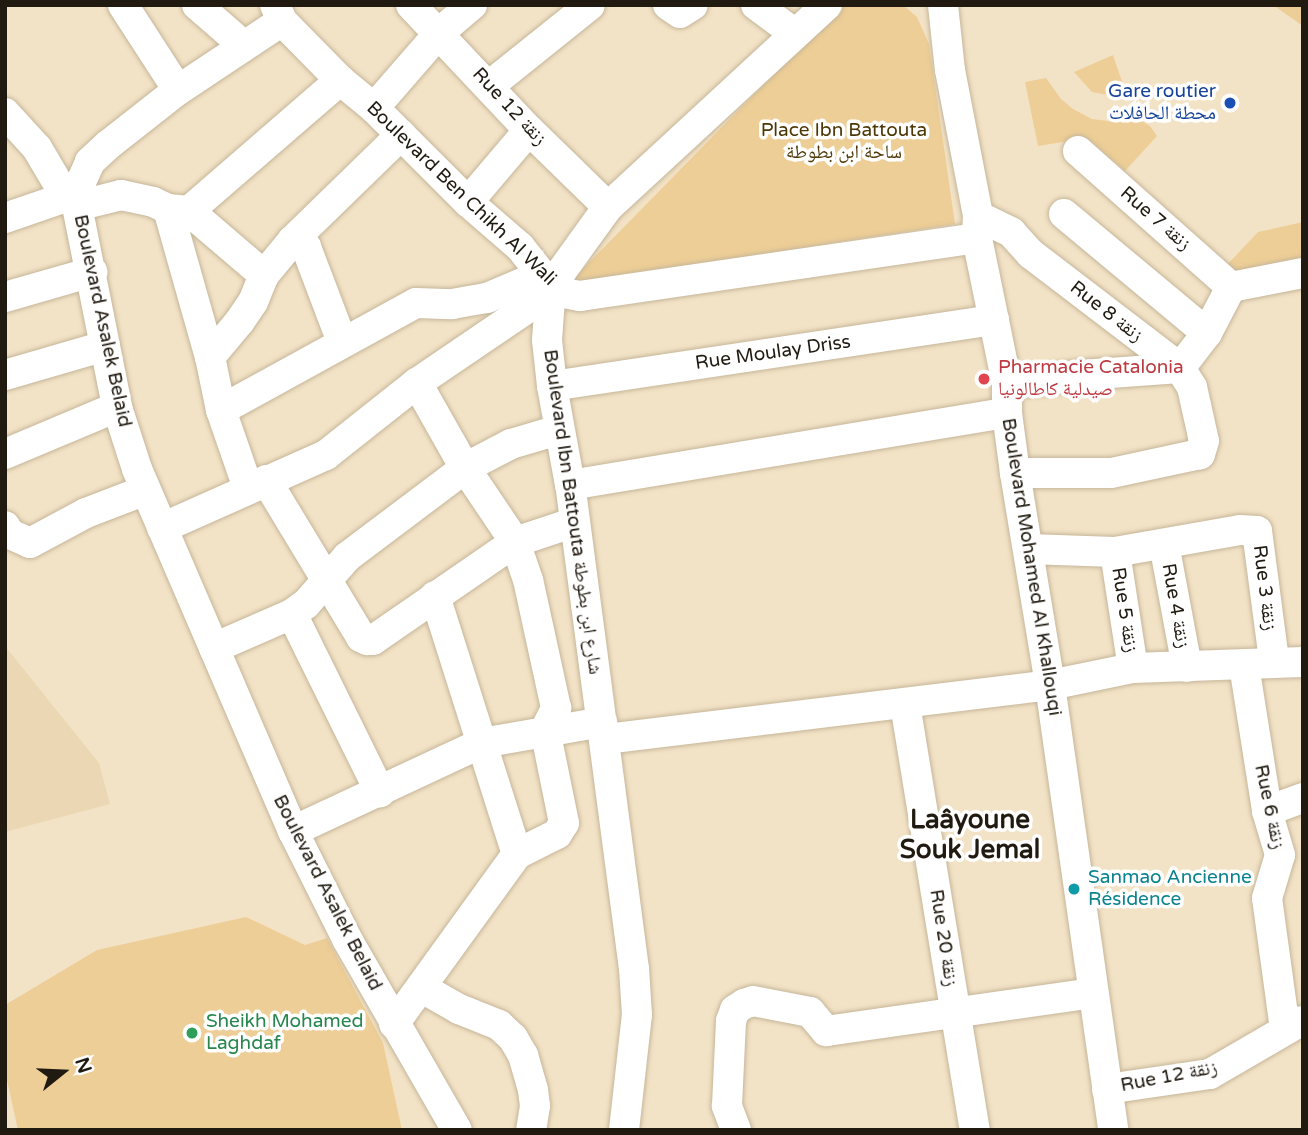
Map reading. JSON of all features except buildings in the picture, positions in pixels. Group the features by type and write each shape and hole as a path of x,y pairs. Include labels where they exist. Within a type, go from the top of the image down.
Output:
{"street":[{"path":"123,5 178,90"},
{"path":"197,5 243,45"},
{"name":"Rue 12 زنقة","path":"411,5 440,32 529,130 608,207"},
{"path":"374,108 440,32 472,5"},
{"path":"489,86 590,5"},
{"path":"668,5 680,13 694,5"},
{"path":"757,5 794,33"},
{"path":"162,528 326,455 548,285 608,207 827,5"},
{"name":"Boulevard Mohamed Al Khallouqi","path":"940,11 1007,398 1015,473 1050,685 1113,1130"},
{"name":"Boulevard Asalek Belaid","path":"279,13 243,45 178,90 90,162 74,197 92,272 117,407 141,479 293,831 394,1024 457,1130"},
{"name":"Boulevard Ben Chikh Al Wali","path":"279,13 340,80 374,108 468,202 520,247 548,285 580,296 977,227"},
{"path":"178,210 340,80"},
{"path":"5,113 37,148 74,197"},
{"path":"468,202 529,130"},
{"path":"211,357 253,302 264,275 293,240 401,135"},
{"name":"Rue 7 زنقة","path":"1078,151 1231,286"},
{"path":"5,218 74,197 121,195 153,202 178,210 264,275"},
{"path":"178,210 221,410 257,484 326,581 361,637 373,640 515,542 575,522"},
{"path":"1063,214 1206,333"},
{"name":"Rue 8 زنقة","path":"977,227 1012,232 1031,254 1180,369 1192,387 1203,441 1200,454 1124,471 1015,473"},
{"path":"293,240 306,247 342,342"},
{"path":"5,297 92,272"},
{"path":"570,485 1007,398 1082,374 1180,369 1206,333 1231,286 1303,274"},
{"path":"221,410 416,303 452,304 548,285"},
{"name":"Boulevard Ibn Battouta شارع ابن بطوطة","path":"548,285 547,340 552,386 570,485 634,969 637,1015 624,1130"},
{"name":"Rue Moulay Driss","path":"552,386 994,320"},
{"path":"5,375 105,346"},
{"path":"394,1024 517,854 557,834 564,823 545,730 556,708 537,611 515,542 465,468 417,383"},
{"path":"5,454 117,407"},
{"path":"214,648 292,614 317,594 347,558 465,468 511,444 558,430"},
{"path":"5,526 10,534 30,543 141,479"},
{"name":"Rue 3 زنقة","path":"1164,544 1240,530 1257,531 1288,662"},
{"path":"1028,549 1115,552 1164,544"},
{"name":"Rue 4 زنقة","path":"1164,544 1186,667"},
{"name":"Rue 5 زنقة","path":"1115,552 1133,668"},
{"path":"435,596 517,854"},
{"path":"292,614 380,792"},
{"path":"293,831 482,743 545,730 603,731 905,704 1050,685 1133,668 1288,662"},
{"name":"Rue 6 زنقة","path":"1244,665 1267,811 1280,855 1267,898 1294,1025"},
{"name":"Rue 20 زنقة","path":"905,704 975,1130"},
{"path":"1267,811 1303,798"},
{"path":"422,988 460,1009 499,1025 513,1038 523,1055 533,1090 535,1106 531,1130"},
{"path":"729,1122 731,1021 735,1010 753,1001 810,1012 826,1031 1093,993"},
{"name":"Rue 12 زنقة","path":"1107,1089 1210,1074 1294,1025"}],"shaded area":[{"path":"5,646 99,763 110,804 5,832"}],"green space":[{"name":"Place Ibn Battouta ساحة ابن بطوطة","path":"845,5 903,5 917,17 929,44 955,224 568,284 828,19"},
{"path":"1273,5 1303,5 1303,26"},
{"path":"1113,55 1128,99 1092,92 1074,72"},
{"path":"1046,78 1061,99 1092,119 1141,121 1150,126 1157,136 1125,171 1087,138 1038,146 1025,82"},
{"path":"1303,222 1303,261 1233,274 1226,266 1258,232"},
{"name":"Sheikh Mohamed Laghdaf","path":"246,917 305,945 327,938 383,1043 402,1130 18,1130 5,1071 5,1005 97,950"}],"place":[{"name":"Gare routier محطة الحافلات","path":"1230,103"},
{"name":"Pharmacie Catalonia صيدلية كاطالونيا","path":"984,379"},
{"name":"Sanmao Ancienne Résidence","path":"1074,889"},
{"name":"Sheikh Mohamed Laghdaf","path":"192,1033"}],"district":[{"name":"Laâyoune Souk Jemal","path":"970,835"}]}
